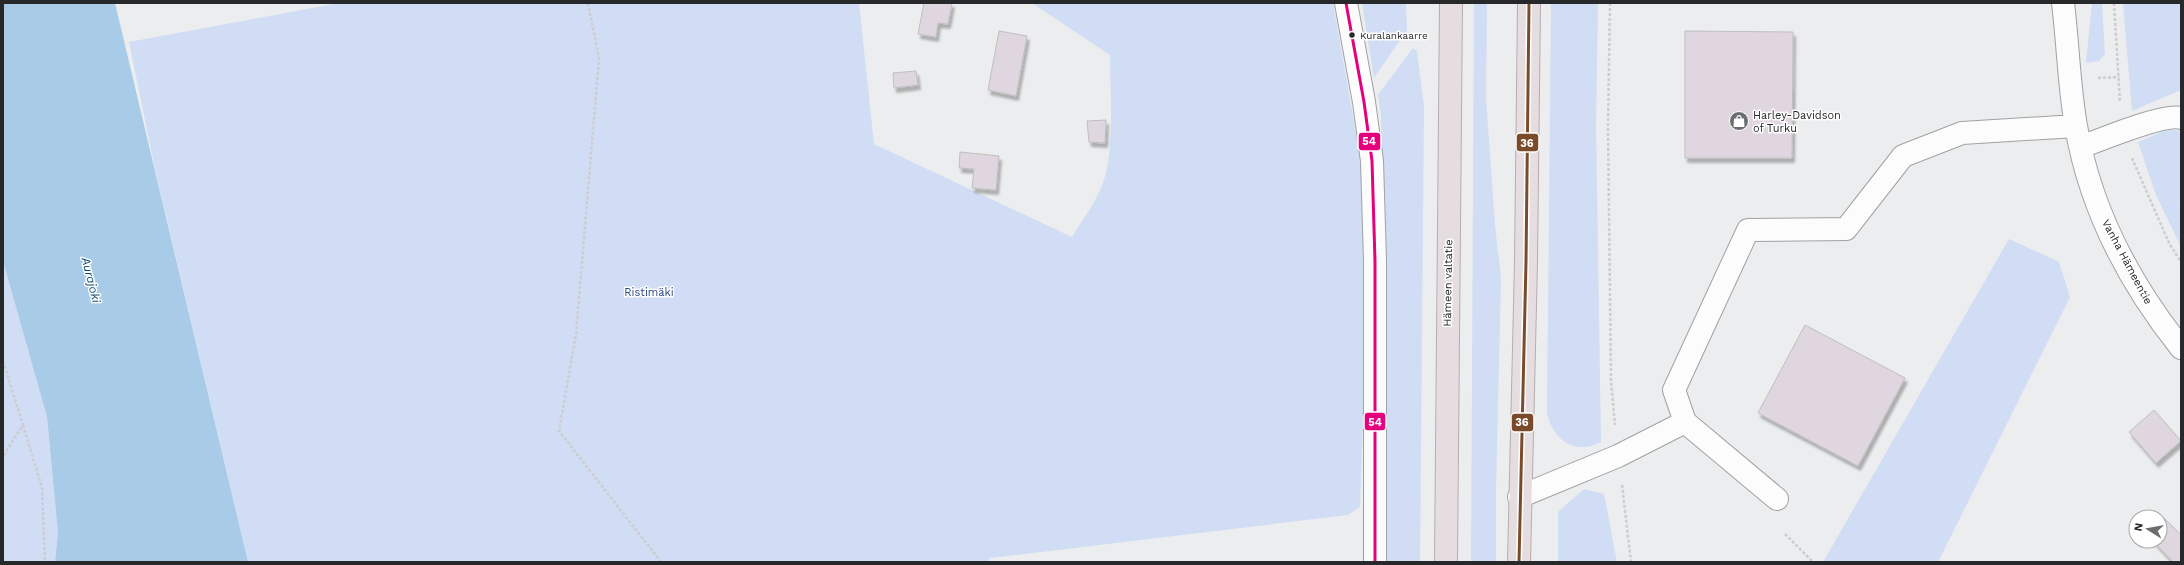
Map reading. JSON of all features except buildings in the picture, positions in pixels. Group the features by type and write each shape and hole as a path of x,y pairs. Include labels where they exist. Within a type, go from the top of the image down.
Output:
{"highway":[{"name":"Hämeen valtatie","path":"1446,562 1451,3"},
{"path":"1519,562 1519,497 1526,262 1529,3"}],"street":[{"path":"1346,3 1364,102 1372,161 1375,261 1375,562"},
{"name":"Vanha Hämeentie","path":"2063,3 2078,137 2096,198 2114,242 2141,292 2181,348"},
{"path":"1777,499 1685,422 1674,390 1748,230 1846,229 1903,156 1962,134 2078,137 2123,131 2176,116 2181,118"},
{"path":"1519,497 1618,456 1685,422"}],"path":[{"path":"588,3 599,59 576,334 559,431 661,562"},
{"path":"1610,3 1608,127 1611,381 1618,456 1631,562"},
{"path":"2114,3 2123,131 2139,176 2169,243 2181,261"},
{"path":"2096,78 2119,78"},
{"path":"3,361 42,488 45,562"},
{"path":"3,456 22,425"},
{"path":"1785,534 1813,562"}],"green space":[{"name":"Ristimäki","path":"339,3 859,3 874,144 1072,237 1097,197 1107,170 1111,120 1110,55 1032,3 1333,3 1359,150 1364,164 1368,266 1360,507 1348,515 990,558 988,562 248,562 155,169 129,42"},
{"path":"1362,3 1406,3 1407,30 1374,78"},
{"path":"1474,3 1487,3 1486,98 1495,226 1501,278 1496,489 1496,562 1471,562"},
{"path":"1551,3 1598,3 1596,125 1601,442 1591,446 1582,447 1566,443 1560,438 1554,431 1547,413"},
{"path":"2092,3 2102,3 2105,54 2099,61 2086,63"},
{"path":"2123,3 2181,3 2181,90 2132,111"},
{"path":"1413,48 1417,51 1424,107 1420,562 1386,562 1381,116 1378,95"},
{"path":"2164,131 2181,131 2181,203 2179,207 2181,209 2181,247 2156,195 2138,142"},
{"path":"2009,239 2059,262 2070,297 1938,562 1823,562"},
{"path":"3,261 47,417 58,533 55,562 3,562"},
{"path":"1584,489 1604,494 1617,562 1558,562 1558,512"}],"water":[{"name":"Aurajoki","path":"3,3 115,3 248,562 55,562 58,533 47,417 3,261"}],"transit line":[{"name":"54","path":"1346,3 1364,102 1372,161 1375,261 1375,562"},
{"name":"36","path":"1519,562 1526,262 1529,3"}],"place":[{"name":"Kuralankaarre","path":"1352,35"},
{"name":"Harley-Davidson of Turku","path":"1739,121"}]}
